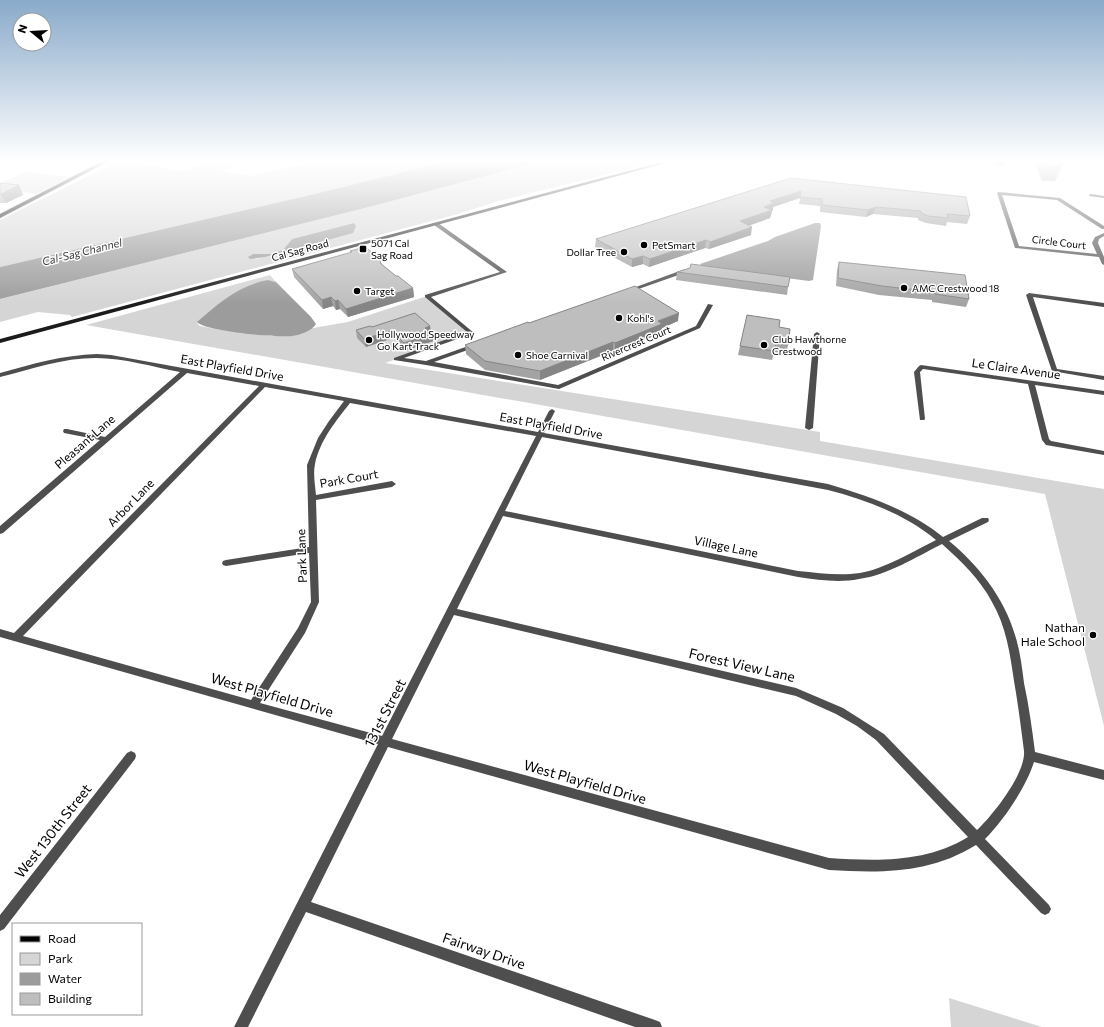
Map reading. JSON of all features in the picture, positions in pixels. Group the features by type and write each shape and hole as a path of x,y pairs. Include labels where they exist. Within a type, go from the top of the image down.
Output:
{"main road":[{"path":"0,216 16,208"},
{"name":"Cal Sag Road","path":"0,341 496,208"}],"street":[{"name":"Circle Court","path":"1004,208 1017,247 1101,256"},
{"name":"Circle Court","path":"1072,208 1104,228"},
{"path":"436,224 504,272 427,296 471,333 396,359 426,363 483,343"},
{"path":"1104,234 1097,238 1095,243 1104,263"},
{"path":"622,293 686,271"},
{"path":"1104,305 1029,295 1054,370 1104,378"},
{"name":"Rivercrest Court","path":"426,363 558,386 698,327 710,305"},
{"path":"809,428 817,334"},
{"name":"East Playfield Drive","path":"0,375 48,361 77,356 95,355 840,490 875,501 892,509 942,540 963,558 991,592 1008,628 1016,664"},
{"name":"Le Claire Avenue","path":"922,419 918,372 921,368 926,367 1104,393"},
{"name":"Pleasant Lane","path":"0,531 185,371"},
{"path":"1031,383 1046,440 1049,443 1104,453"},
{"name":"Arbor Lane","path":"16,637 263,385"},
{"name":"Park Lane","path":"253,705 302,630 315,602 310,473 316,447 325,430 349,400"},
{"name":"131st Street","path":"241,1027 552,410"},
{"path":"67,431 105,439"},
{"name":"Park Court","path":"311,498 392,484"},
{"name":"Village Lane","path":"500,513 798,574 832,578 860,576 883,568 985,520"},
{"path":"0,520 10,522"},
{"path":"226,563 314,549"},
{"name":"Forest View Lane","path":"452,611 796,692 834,707 861,723 880,737 1045,909"},
{"name":"West Playfield Drive","path":"0,633 253,705 829,864 874,867 922,862 952,852 977,839 1002,809 1021,782 1030,756 1026,721 1016,664"},
{"name":"West 130th Street","path":"0,925 131,756"},
{"path":"1030,756 1104,776"},
{"name":"Fairway Drive","path":"303,905 655,1027"}],"green space":[{"path":"24,208 255,208 0,267 0,220"},
{"path":"365,208 477,208 72,317 70,315 38,312 0,322 0,299","holes":["354,223 323,242 256,259 250,255 271,254 283,250 292,239"]},
{"path":"270,275 276,282 268,280 205,316 197,323 200,326 215,329 271,336 293,336 313,328 348,322 427,296 471,333 385,363 820,432 820,441 1104,489 1104,726 1045,494 86,325"},
{"path":"949,998 1042,1027 951,1027"}],"water":[{"name":"Cal-Sag Channel","path":"255,208 365,208 0,299 0,267"},
{"path":"354,223 356,226 353,233 265,257 250,259 248,257 253,254 271,254 283,250 292,239"},
{"path":"815,223 820,223 821,226 813,280 809,281 704,267 700,264 768,241 775,237"},
{"path":"268,280 276,282 311,317 316,324 312,329 295,335 272,336 226,331 197,322 221,302 238,291 248,286"}],"building":[{"path":"695,208 766,208 772,210 740,221 752,227 710,242 706,240 650,259 643,256 632,259 596,239"},
{"path":"849,208 874,208 868,210"},
{"path":"886,208 968,208 970,216 947,214 948,218 928,216 921,213 921,211"},
{"name":"Target","path":"365,247 376,255 374,255 381,262 380,263 413,288 346,309 338,300 335,301 331,297 322,300 292,269 352,252 350,251"},
{"path":"839,262 965,275 969,299 935,294 935,292 882,286 838,278"},
{"path":"691,264 790,277 788,287 677,272 690,268"},
{"path":"635,286 679,313 658,321 662,324 540,371 485,361 465,345 528,322 529,323"},
{"path":"415,313 430,326 425,328 432,334 404,343 391,331 364,339 356,330 370,326 372,327"},
{"name":"Club Hawthorne Crestwood","path":"747,315 780,320 779,327 790,329 788,345 776,343 774,351 740,346"}],"place":[{"name":"PetSmart","path":"644,245"},
{"name":"5071 Cal Sag Road","path":"363,249"},
{"name":"Dollar Tree","path":"624,252"},
{"name":"AMC Crestwood 18","path":"904,288"},
{"name":"Target","path":"357,291"},
{"name":"Kohl's","path":"619,318"},
{"name":"Hollywood Speedway Go Kart Track","path":"369,340"},
{"name":"Club Hawthorne Crestwood","path":"764,345"},
{"name":"Shoe Carnival","path":"518,355"},
{"name":"Nathan Hale School","path":"1093,635"}]}
